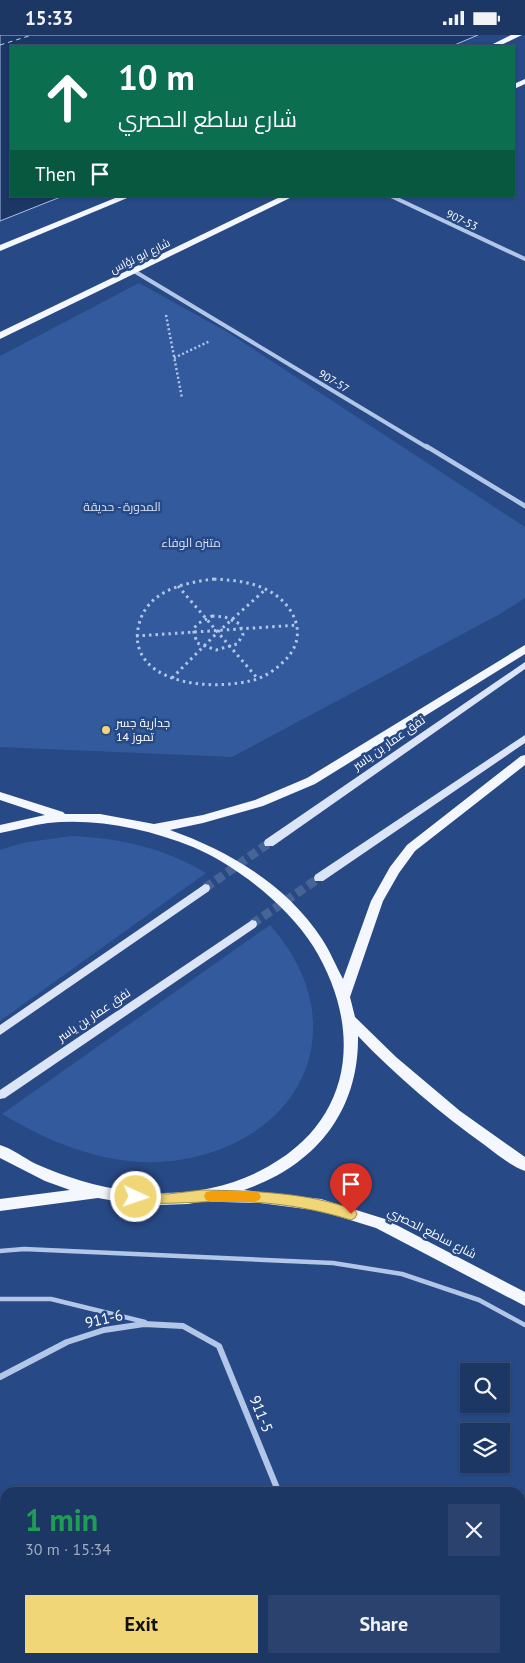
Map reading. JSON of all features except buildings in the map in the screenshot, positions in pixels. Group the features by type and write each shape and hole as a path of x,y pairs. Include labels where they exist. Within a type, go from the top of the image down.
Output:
{"main road":[{"path":"495,45 518,35"},
{"path":"0,248 126,197"},
{"name":"شارع ابو نؤاس","path":"0,336 288,197"},
{"path":"152,828 202,819 259,803 310,781 525,649"},
{"name":"نفق عمار بن ياسر","path":"269,843 525,665"},
{"path":"319,878 525,738"},
{"path":"344,996 377,901 394,870 410,847 525,759"},
{"path":"0,796 69,818"},
{"path":"0,829 41,820 69,818 97,819 152,828 204,847 251,875 272,892 303,923 324,951 344,996 350,1021 352,1045 350,1070 343,1095 331,1119 313,1141 291,1161 264,1177 234,1189 202,1196 168,1199 102,1193 0,1205"},
{"path":"0,1031 205,888"},
{"name":"نفق عمار بن ياسر","path":"1,1095 252,924"},
{"path":"350,1021 393,1065 434,1101 489,1142 525,1165"},
{"path":"0,1151 41,1173 102,1193"},
{"name":"شارع ساطع الحصري","path":"202,1196 260,1197 321,1205 380,1223 525,1299"}],"street":[{"name":"907-53","path":"393,197 525,259"},
{"name":"907-57","path":"134,271 525,507"},
{"name":"911-6","path":"0,1377 67,1342 104,1330 153,1324 183,1326 218,1346"},
{"name":"911-5","path":"218,1346 277,1487"}],"lane":[{"path":"0,1251 24,1249 332,1263 402,1274 479,1300 525,1325"},
{"path":"0,1299 51,1299 153,1324"}],"path":[{"path":"161,287 182,398"},
{"path":"174,358 234,331"},
{"path":"214,579 233,579 266,589 281,598 292,609 298,625 297,644 292,654 272,672 258,679 242,684 215,686 188,683 160,672 143,656 138,647 136,635 140,617 146,607 154,599 178,586 214,579"},
{"path":"178,586 258,679"},
{"path":"172,678 218,632 266,589"},
{"path":"192,632 197,623 206,618 219,616 234,619 243,630"},
{"path":"136,635 218,632 298,625"},
{"path":"192,632 197,643 216,650 231,647 241,639 243,630"}],"green space":[{"name":"متنزه الوفاء","path":"139,283 229,333 525,527 525,598 500,614 232,757 0,747 0,356"},
{"path":"71,836 107,839 142,846 175,857 206,873 0,1021 0,850 22,843"},
{"path":"270,925 296,962 310,999 313,1035 306,1069 288,1100 262,1126 227,1146 185,1159 137,1162 113,1159 67,1146 45,1137 2,1114"}],"shaded area":[{"path":"0,35 478,35 454,45 10,45 10,197 60,197 0,221"}],"ferry route":[{"path":"0,45 32,35"}],"tunnel":[{"path":"205,888 269,843"},
{"path":"252,924 319,878"}],"slow traffic":[{"path":"211,1196 254,1197"}],"place":[{"name":"جدارية جسر 14 تموز","path":"106,730"}],"route":[{"path":"136,1197 168,1199 202,1196 260,1197 321,1205 351,1214"}],"park label":[{"name":"المدورة - حديقة","path":"122,507"}]}
